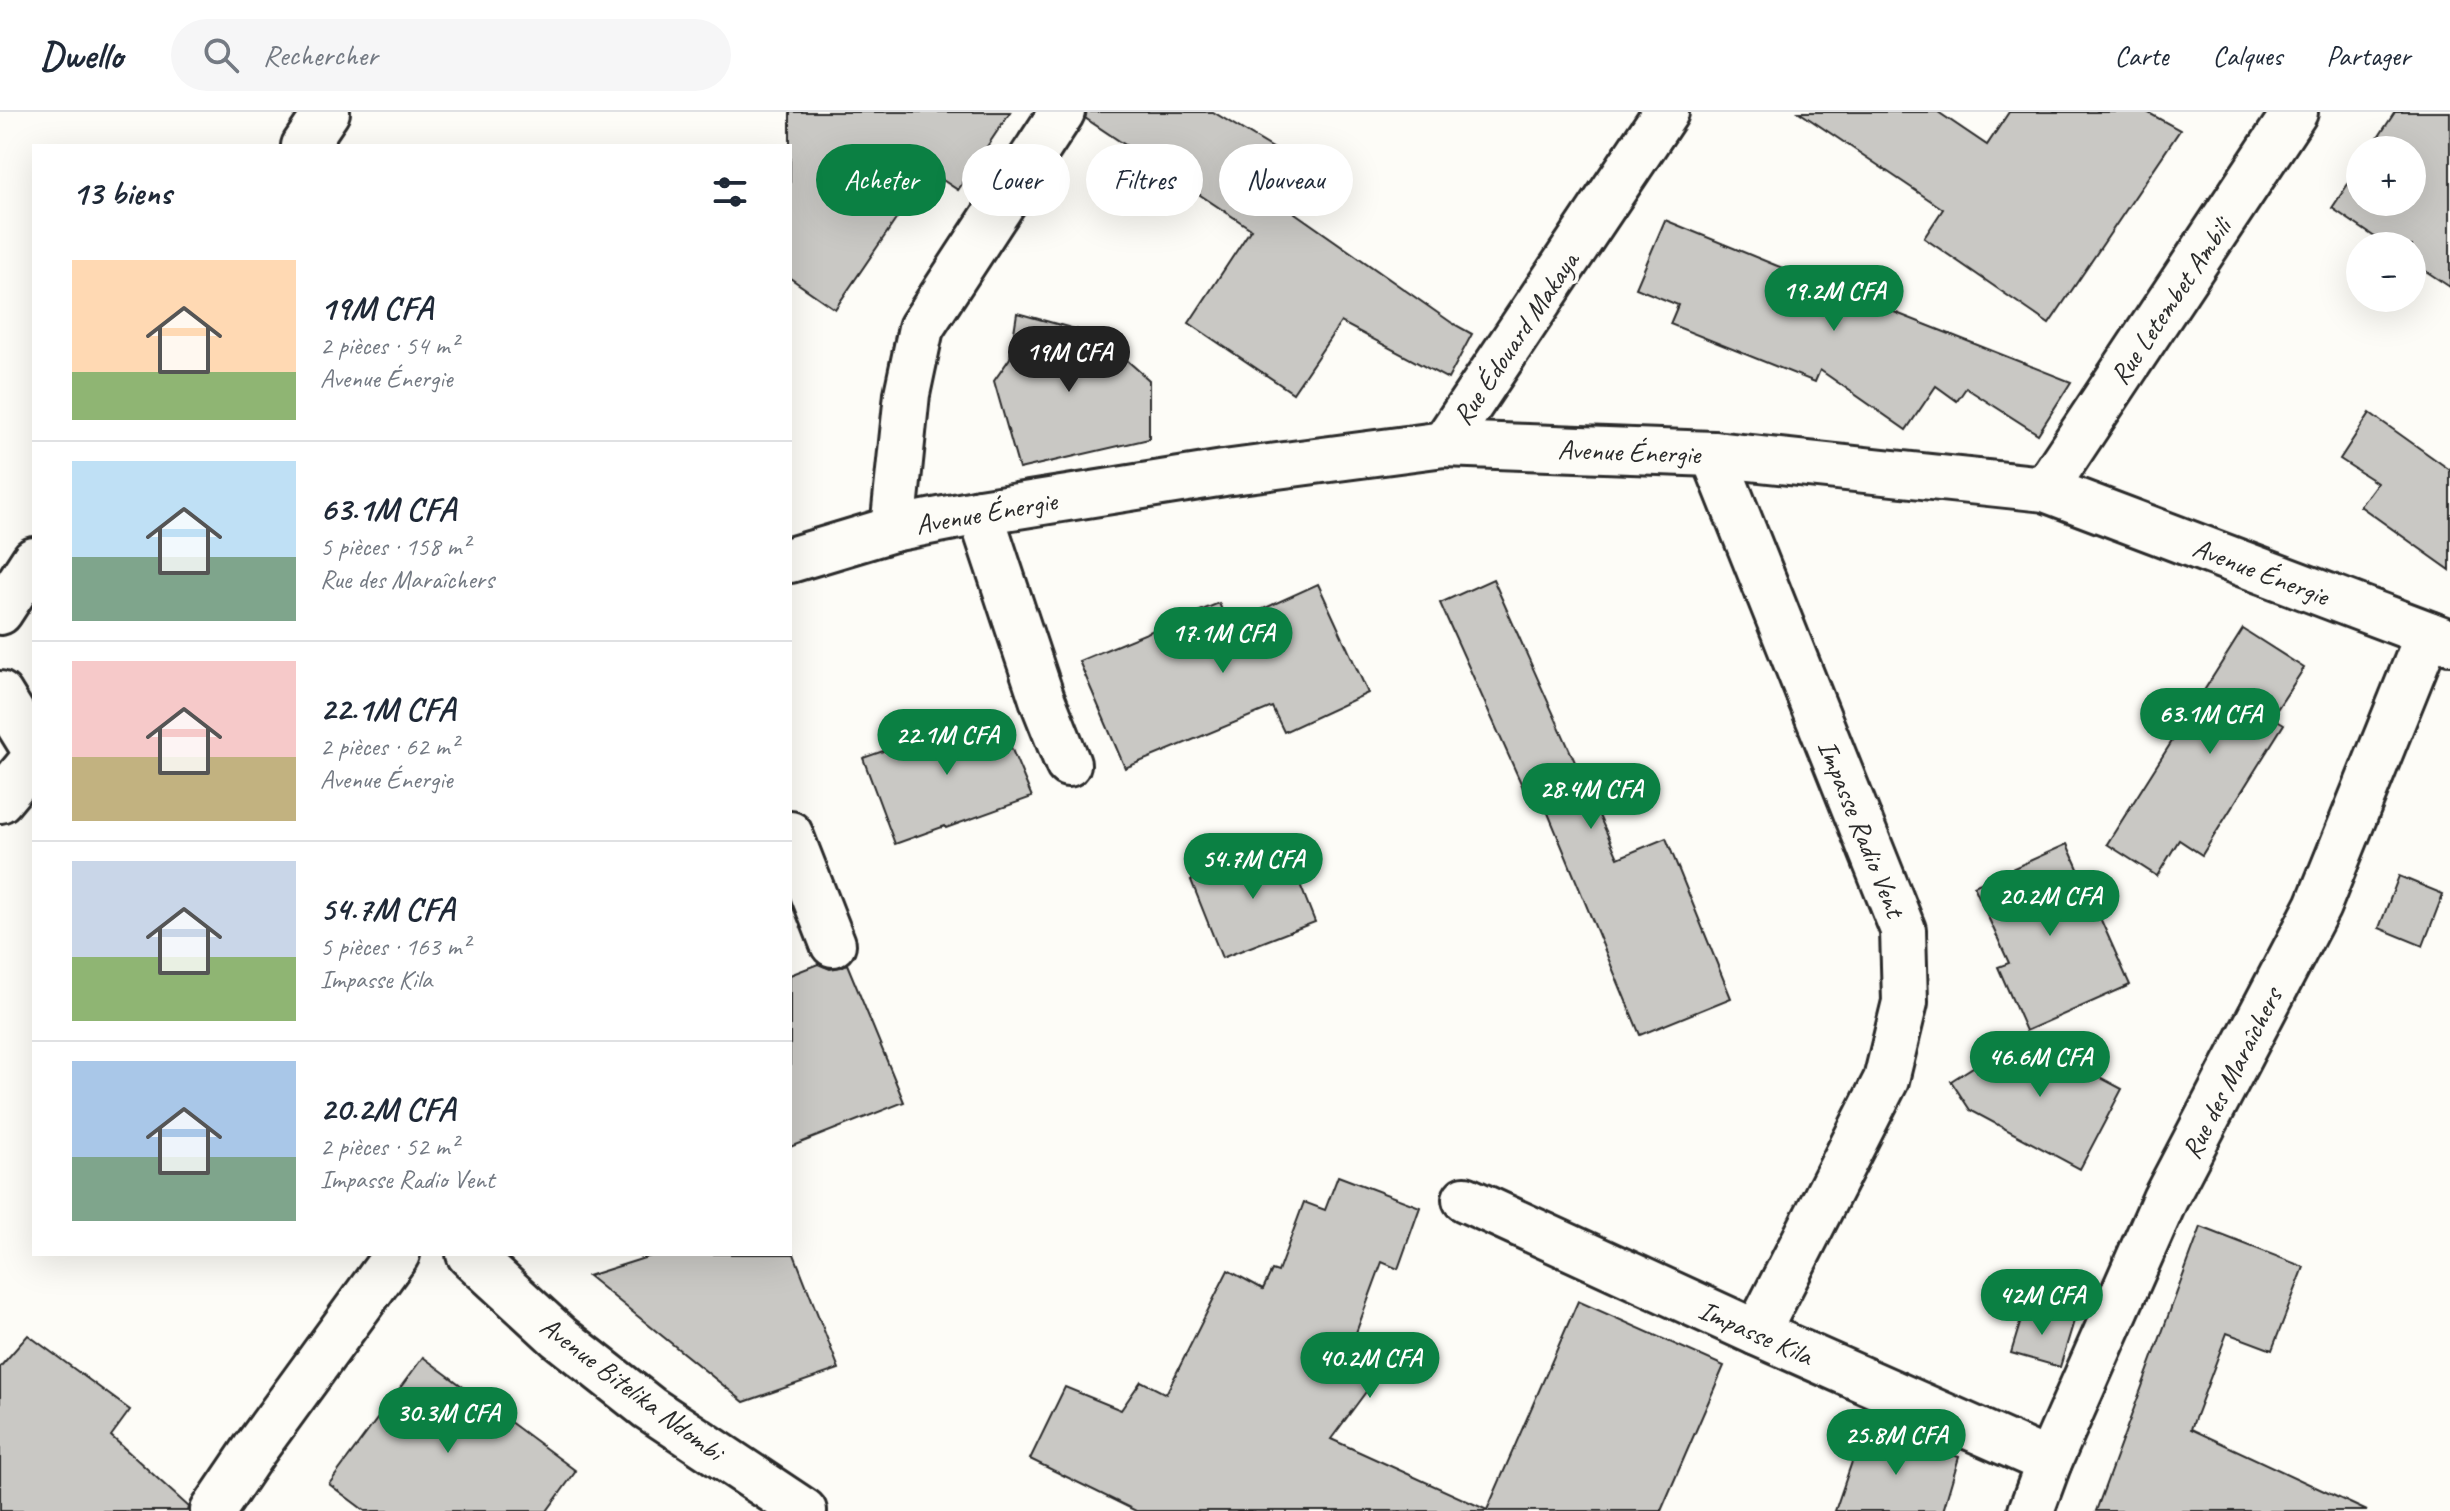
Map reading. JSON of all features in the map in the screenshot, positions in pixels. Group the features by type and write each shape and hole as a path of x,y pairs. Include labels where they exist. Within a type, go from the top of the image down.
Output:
{"street":[{"path":"305,144 327,112"},
{"path":"893,529 907,394 921,328 1062,112"},
{"name":"Rue Édouard Makaya","path":"1444,444 1666,112"},
{"name":"Rue Letembet Ambili","path":"2045,489 2295,112"},
{"name":"Avenue Énergie","path":"792,559 893,529 980,512 1224,473 1444,444 1713,454 2045,489 2439,638"},
{"name":"Impasse Radio Vent","path":"1713,454 1903,930 1905,1002 1886,1080 1757,1333"},
{"path":"980,512 1042,699 1068,764"},
{"path":"0,612 32,563"},
{"name":"Rue des Maraîchers","path":"2031,1511 2049,1462 2165,1199 2318,906 2439,638"},
{"path":"0,694 32,746"},
{"path":"0,800 32,761"},
{"path":"792,839 833,944"},
{"name":"Impasse Kila","path":"1465,1199 2049,1462"},
{"path":"213,1511 396,1256"},
{"name":"Avenue Bitelika Ndombi","path":"471,1256 559,1337 649,1408 804,1511"}],"building":[{"path":"790,112 1010,112 989,144 962,144 962,184 958,190 946,182 946,144 816,144 816,216 898,216 835,309 792,279"},
{"path":"1087,112 1213,112 1266,144 1219,144 1219,208 1203,197 1203,144 1124,144 1085,118"},
{"path":"1799,112 1938,112 1987,145 2009,112 2147,112 2180,130 2049,324 1924,238 1943,209"},
{"path":"2395,112 2450,112 2450,287 2426,271 2426,232 2367,232 2332,208 2346,187 2346,216 2426,216 2426,136 2379,136"},
{"path":"1232,216 1299,216 1472,334 1448,379 1341,322 1293,393 1189,323 1251,229"},
{"path":"1665,220 2071,382 2038,434 1966,388 1957,401 1936,386 1906,430 1820,370 1815,382 1670,324 1678,305 1636,288"},
{"path":"1017,313 1100,336 1149,380 1149,439 1019,469 994,381 1010,358"},
{"path":"2370,413 2450,470 2450,570 2360,506 2377,483 2340,459"},
{"path":"1493,579 1618,858 1666,838 1731,998 1640,1035 1541,796 1529,801 1440,603"},
{"path":"1318,584 1368,693 1284,732 1272,707 1125,768 1079,661 1219,603 1228,625"},
{"path":"2243,629 2304,668 2272,717 2284,724 2202,855 2179,840 2157,876 2107,844"},
{"path":"994,707 1032,797 895,844 863,758"},
{"path":"1284,844 1315,922 1222,958 1191,880"},
{"path":"2067,844 2130,985 2026,1031 1998,967 2009,963 1974,886"},
{"path":"2399,876 2443,894 2423,946 2379,928"},
{"path":"818,964 830,969 847,964 904,1102 792,1146 792,974"},
{"path":"2022,1036 2122,1089 2080,1169 1970,1110 1951,1081"},
{"path":"1338,1176 1420,1207 1398,1269 1382,1262 1346,1360 1374,1381 1331,1439 1487,1510 1578,1301 1724,1366 1661,1511 1136,1511 1030,1459 1065,1387 1121,1410 1141,1381 1166,1394 1228,1270 1263,1289 1272,1270 1278,1272 1304,1202 1325,1210"},
{"path":"2201,1227 2304,1267 2272,1350 2227,1333 2191,1429 2367,1511 2096,1511"},
{"path":"794,1254 839,1369 744,1402 588,1276 651,1256"},
{"path":"2025,1307 2074,1321 2060,1367 2011,1353"},
{"path":"28,1335 130,1410 111,1436 189,1507 188,1511 0,1511 0,1367"},
{"path":"423,1357 576,1471 547,1511 365,1511 329,1484"},
{"path":"1863,1430 1959,1457 1943,1511 1835,1511"}]}
